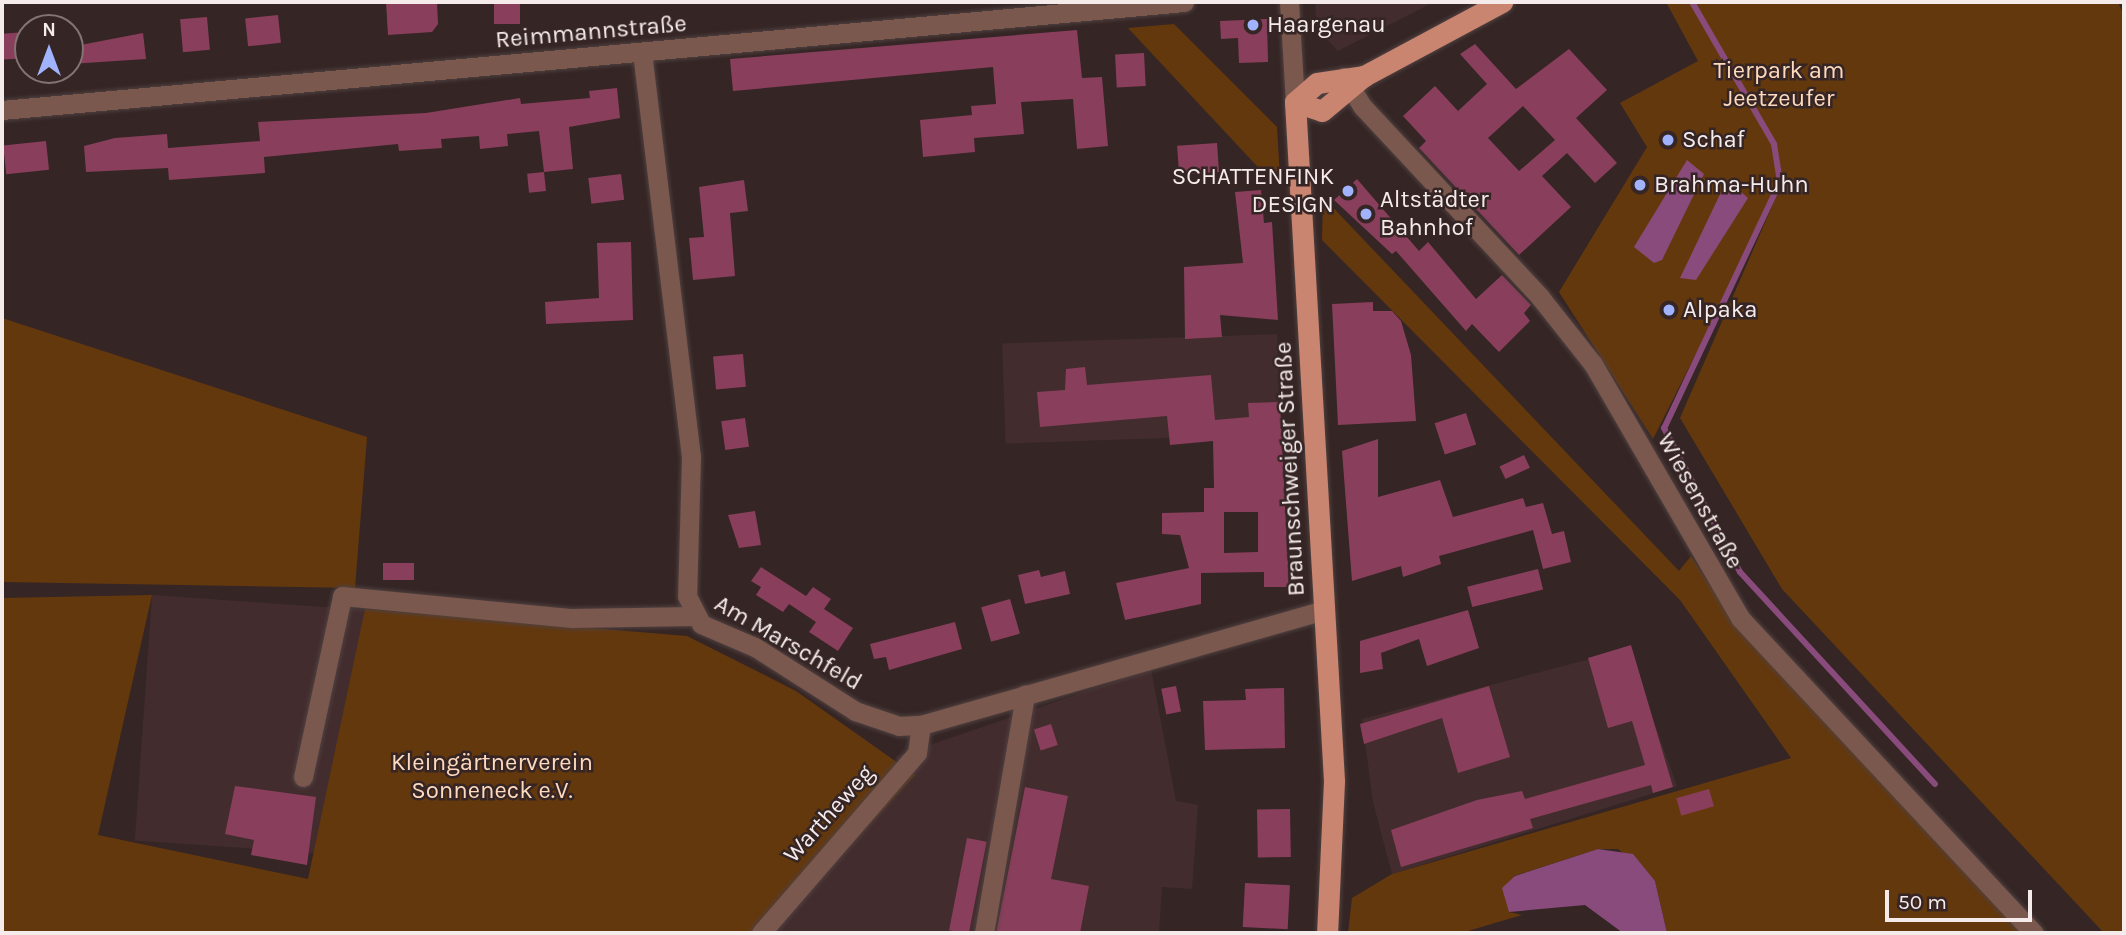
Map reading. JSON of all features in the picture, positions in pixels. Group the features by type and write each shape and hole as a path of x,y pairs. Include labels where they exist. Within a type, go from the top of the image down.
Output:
{"main road":[{"path":"1296,102 1322,111 1354,82 1502,2"},
{"name":"Braunschweiger Straße","path":"1296,102 1334,822 1327,933"}],"street":[{"name":"Reimmannstraße","path":"2,110 1184,2"},
{"name":"Braunschweiger Straße","path":"1289,2 1296,102"},
{"name":"Am Marschfeld","path":"642,52 691,457 687,596 695,616 855,711 899,726 922,725 1324,610"},
{"name":"Wiesenstraße","path":"1354,82 1593,364 1740,618 2034,933"},
{"path":"303,777 342,596 572,618 695,616"},
{"path":"984,933 1025,695"},
{"name":"Wartheweg","path":"761,933 917,752 922,725"}],"shaded area":[{"path":"1315,2 1434,2 1338,51 1317,29"},
{"path":"1687,160 1704,174 1662,260 1654,263 1634,247"},
{"path":"1731,183 1748,198 1696,280 1680,278 1724,186"},
{"path":"1277,334 1280,434 1006,444 1002,344"},
{"path":"152,595 364,610 347,855 135,840"},
{"path":"1628,649 1677,786 1392,874 1373,802 1362,719"},
{"path":"1151,669 1176,801 1198,805 1192,889 1162,887 1159,933 771,933 915,775 895,757"},
{"path":"1598,849 1633,854 1655,881 1667,933 1623,933 1585,905 1509,912 1502,888 1515,876"}],"green space":[{"name":"Tierpark am Jeetzeufer","path":"1666,2 2118,2 2124,16 2124,933 2104,933 1782,589 1680,418 1784,179 1653,439 1559,292 1647,147 1620,103 1698,61"},
{"path":"1174,24 1277,127 1280,179 1269,179 1128,28"},
{"path":"1323,197 1679,571 1691,556 1720,601 2030,933 1667,933 1655,881 1618,849 1598,849 1514,876 1509,912 1522,915 1461,933 1348,933 1352,898 1392,874 1791,758 1680,600 1322,240"},
{"path":"2,318 367,437 355,588 2,582"},
{"name":"Kleingärtnerverein Sonneneck e.V.","path":"152,595 98,835 308,879 365,609 687,636 796,691 915,775 771,933 2,933 2,598"}],"building":[{"path":"386,2 437,2 438,24 432,32 388,35"},
{"path":"494,2 520,2 520,24 494,24"},
{"path":"278,15 281,43 248,46 245,18"},
{"path":"207,17 210,50 183,52 180,19"},
{"path":"1267,19 1268,62 1239,63 1238,38 1221,39 1220,21"},
{"path":"1077,30 1082,78 1102,77 1108,146 1077,149 1073,99 1021,102 1024,134 974,138 975,152 923,157 920,120 972,115 971,106 996,104 993,67 733,91 730,59"},
{"path":"14,33 14,59 4,60 2,34"},
{"path":"143,33 146,59 84,63 84,44"},
{"path":"1475,44 1516,89 1569,49 1607,90 1576,118 1617,163 1595,183 1567,153 1542,176 1571,207 1519,255 1419,148 1426,141 1403,116 1435,86 1458,111 1487,84 1460,54","holes":["1523,106 1555,140 1519,171 1488,138"]},
{"path":"1144,53 1146,86 1117,87 1115,55"},
{"path":"617,88 620,118 569,127 573,169 544,172 539,131 507,134 508,146 480,149 479,136 441,139 442,148 399,151 398,144 264,157 265,173 169,180 168,168 86,172 84,146 115,138 167,134 168,148 260,141 258,122 426,113 520,98 521,104 590,98 589,91"},
{"path":"46,141 49,170 6,174 3,145"},
{"path":"1217,143 1219,172 1179,175 1177,146"},
{"path":"544,172 546,191 529,193 527,174"},
{"path":"621,174 624,200 591,204 588,178"},
{"path":"1357,179 1419,251 1428,242 1476,299 1502,275 1531,305 1524,313 1530,321 1499,352 1472,324 1466,331 1396,251 1392,254 1334,200"},
{"path":"744,180 748,211 730,213 735,276 693,280 689,238 704,237 699,187"},
{"path":"1261,190 1264,223 1272,222 1278,320 1220,315 1222,337 1185,339 1184,267 1243,263 1235,192"},
{"path":"631,242 633,320 546,324 545,302 599,298 597,243"},
{"path":"1373,302 1373,311 1392,311 1401,321 1411,355 1416,421 1338,425 1332,304"},
{"path":"743,354 746,387 716,389 713,357"},
{"path":"1085,367 1087,385 1211,375 1215,420 1249,417 1248,403 1280,402 1289,587 1264,587 1264,572 1201,573 1201,604 1125,620 1116,583 1189,568 1180,535 1162,534 1162,513 1204,512 1204,488 1214,488 1213,441 1170,445 1167,416 1040,427 1037,392 1065,390 1066,369","holes":["1224,512 1258,512 1258,552 1224,553"]},
{"path":"1466,413 1476,444 1445,455 1435,423"},
{"path":"745,418 749,447 725,450 721,421"},
{"path":"1378,439 1378,497 1440,480 1453,517 1523,498 1526,507 1543,503 1552,534 1564,531 1571,562 1543,569 1533,530 1439,556 1441,564 1403,577 1401,566 1352,581 1342,451"},
{"path":"1524,455 1530,468 1505,479 1500,466"},
{"path":"755,511 761,545 739,548 728,515"},
{"path":"383,563 414,563 414,580 383,580"},
{"path":"761,567 806,596 813,587 831,599 824,609 853,628 838,651 809,632 816,622 789,604 783,612 756,595 761,587 751,581"},
{"path":"1538,569 1543,589 1472,607 1467,587"},
{"path":"1039,570 1041,577 1065,571 1070,594 1025,604 1018,575"},
{"path":"1010,599 1020,634 991,642 981,607"},
{"path":"1468,610 1479,648 1427,666 1419,639 1381,653 1383,669 1360,673 1360,641"},
{"path":"955,622 962,649 889,670 886,657 874,659 870,644"},
{"path":"1631,645 1673,787 1653,793 1651,785 1530,819 1533,828 1401,867 1391,830 1477,800 1522,791 1525,799 1645,765 1632,721 1608,728 1588,658"},
{"path":"1176,686 1181,712 1166,714 1161,689"},
{"path":"1489,686 1510,757 1458,773 1442,718 1364,744 1360,724"},
{"path":"1284,688 1285,748 1205,750 1203,701 1246,700 1245,689"},
{"path":"1051,724 1058,745 1041,750 1034,730"},
{"path":"235,786 316,797 307,865 251,855 254,840 225,834"},
{"path":"1025,787 1068,796 1051,879 1089,886 1080,933 996,933"},
{"path":"1709,789 1714,806 1681,816 1676,798"},
{"path":"1290,809 1291,857 1258,858 1257,810"},
{"path":"967,838 987,842 969,933 949,930"},
{"path":"1245,883 1290,885 1288,929 1243,927"}],"waterway":[{"path":"1692,2 1774,144 1780,182 1664,428 1740,572 1935,784"}],"place":[{"name":"Haargenau","path":"1253,25"},
{"name":"Schaf","path":"1668,140"},
{"name":"Brahma-Huhn","path":"1640,185"},
{"name":"SCHATTENFINK DESIGN","path":"1348,191"},
{"name":"Altstädter Bahnhof","path":"1366,214"},
{"name":"Alpaka","path":"1669,310"}]}
